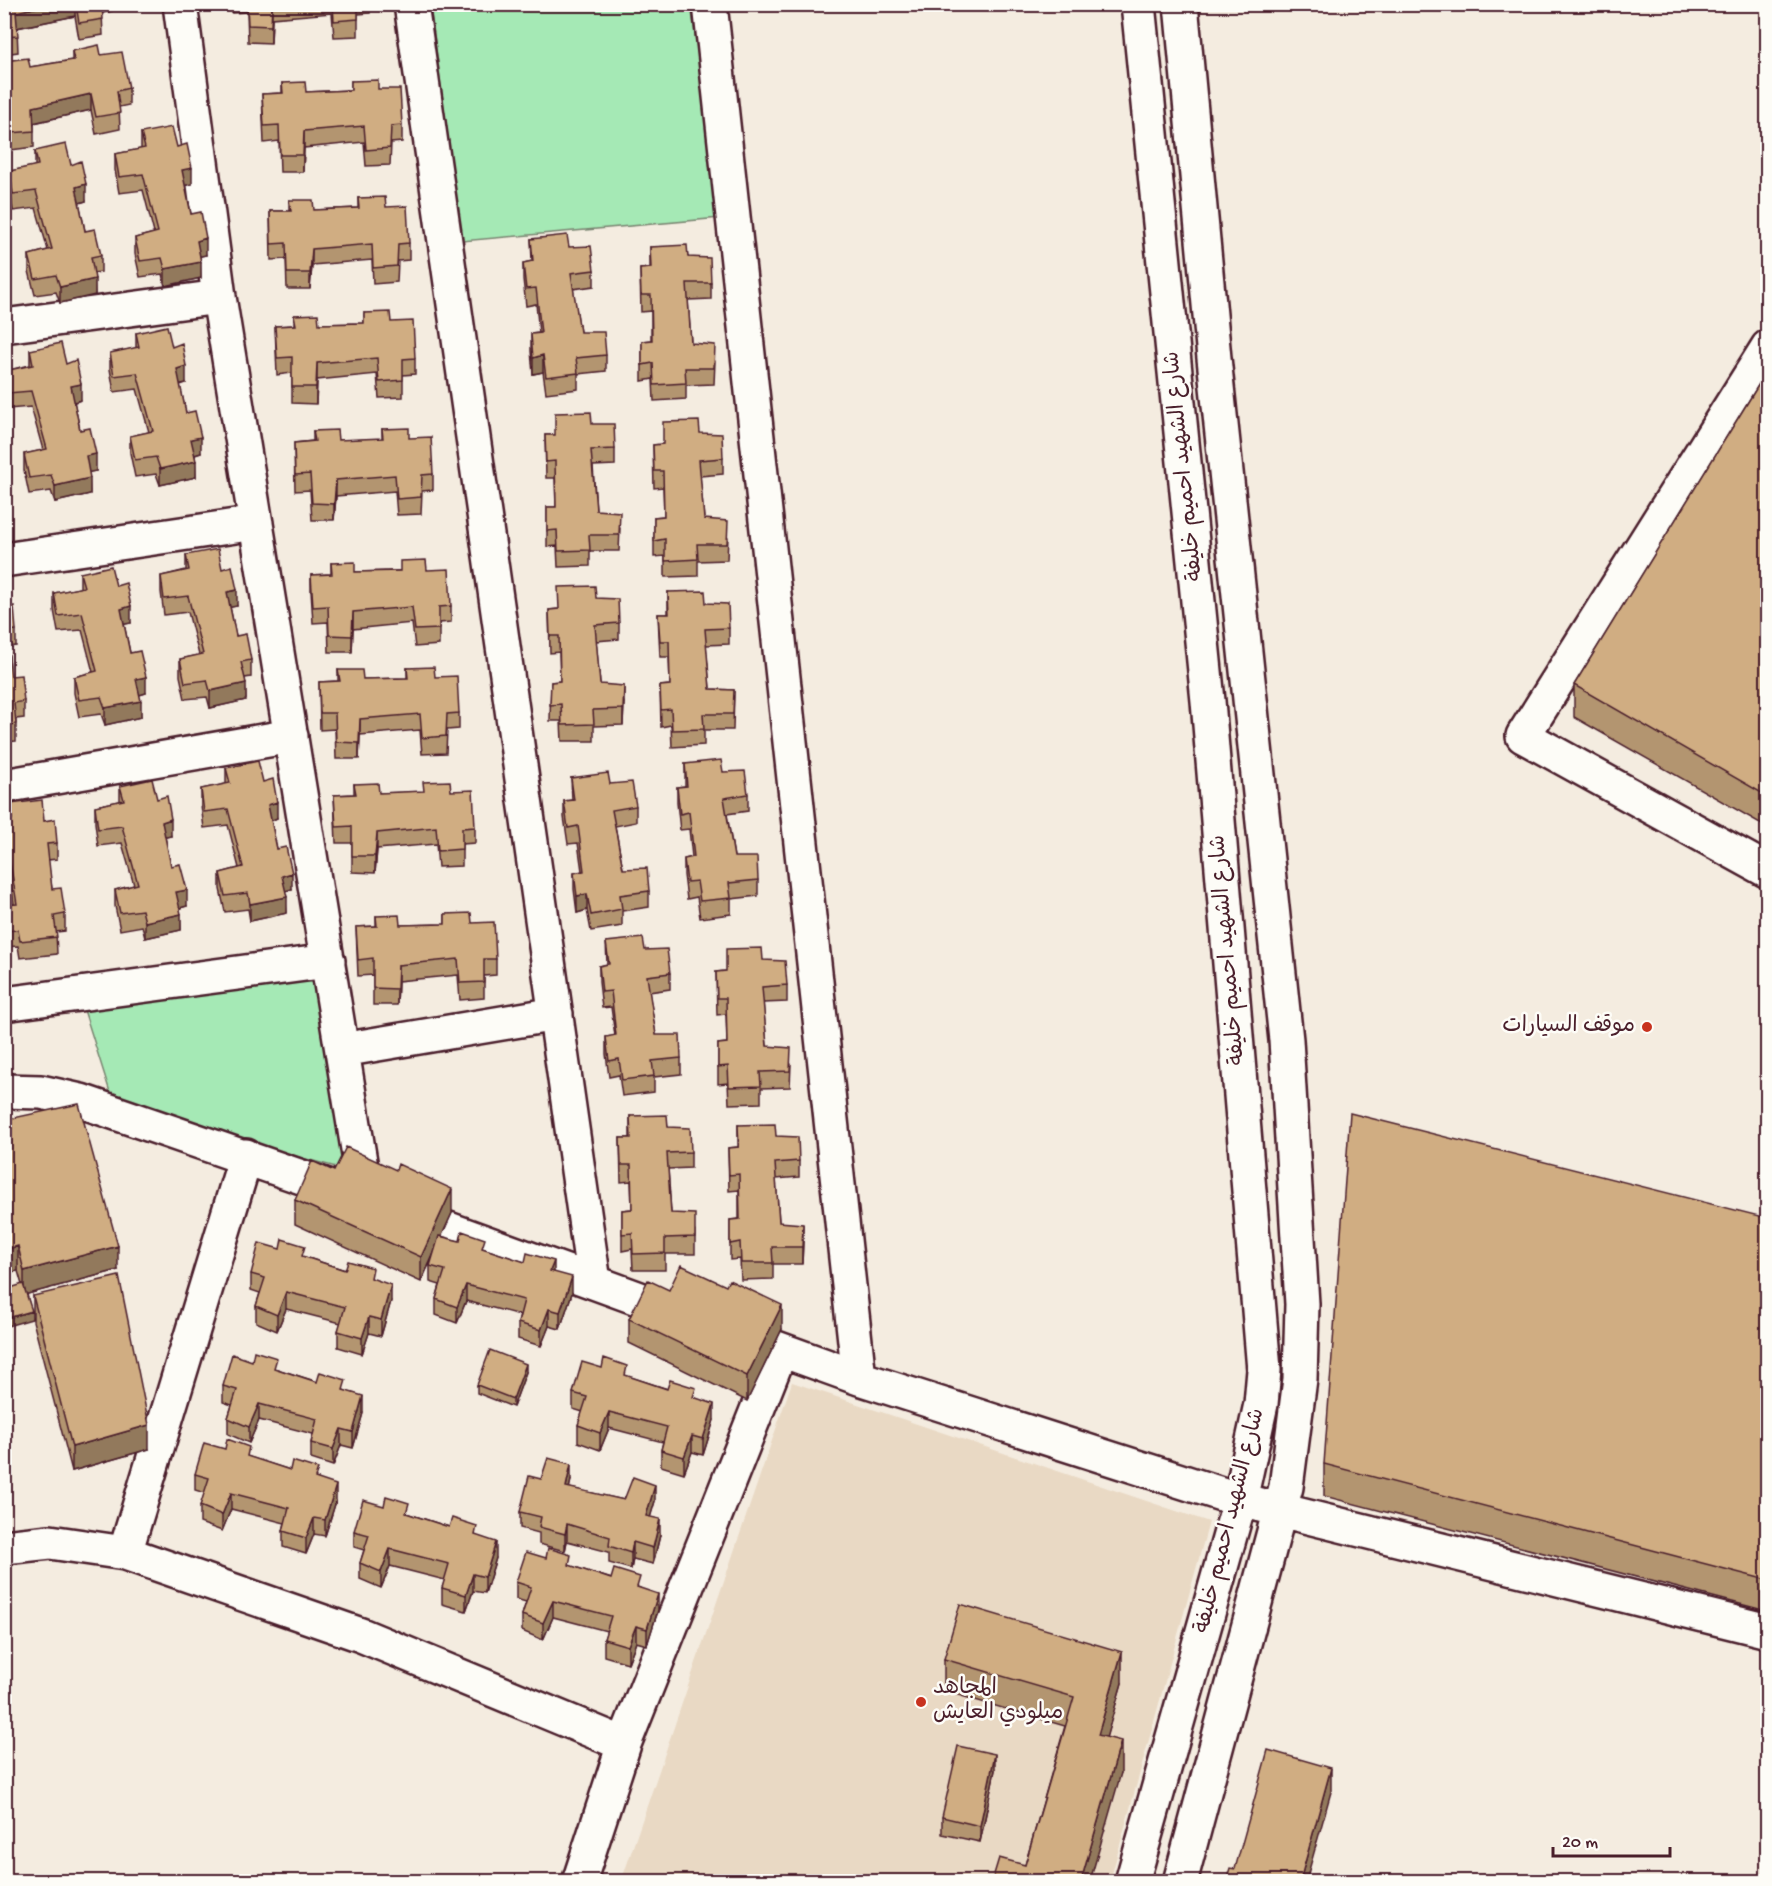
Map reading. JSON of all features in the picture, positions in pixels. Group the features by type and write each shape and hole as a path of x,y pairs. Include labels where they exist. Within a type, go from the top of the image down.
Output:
{"street":[{"path":"180,4 219,297 366,1199"},
{"path":"411,4 594,1282"},
{"path":"710,4 859,1378"},
{"name":"شارع الشهيد احميم خليفة","path":"1132,1881 1240,1500 1262,1404 1264,1370 1208,701 1138,4"},
{"name":"شارع الشهيد احميم خليفة","path":"1180,1881 1281,1509 1293,1446 1300,1379 1302,1304 1287,1040 1214,358 1181,4"},
{"path":"4,326 219,297"},
{"path":"1767,347 1523,736 1767,872"},
{"path":"4,560 256,523"},
{"path":"4,786 291,736"},
{"path":"4,1004 328,961"},
{"path":"342,1050 556,1014"},
{"path":"4,1091 41,1092 81,1101 246,1156 859,1378 1240,1500 1767,1631"},
{"path":"125,1553 246,1156"},
{"path":"579,1881 624,1744 781,1350"},
{"path":"4,1547 50,1542 125,1553 361,1635 624,1744"}],"shaded area":[{"name":"المجاهد ميلودي العايش","path":"792,1382 1209,1522 1110,1881 621,1882"}],"green space":[{"path":"430,5 691,5 720,218 462,241"},
{"path":"319,970 351,1171 115,1108 79,994"}],"building":[{"path":"4,4 51,4 16,12 18,36 4,37"},
{"path":"76,4 102,4 103,19 79,23"},
{"path":"247,4 272,4 271,26 248,25"},
{"path":"333,4 358,4 358,19 334,21"},
{"path":"99,45 101,55 122,52 129,88 117,91 120,113 96,117 91,94 33,107 34,131 11,133 7,104 4,105 4,72 7,71 4,61 28,58 30,67 74,60 72,51"},
{"path":"378,80 378,89 400,89 402,125 391,126 390,148 366,150 364,126 304,131 303,155 280,155 279,125 264,126 262,94 283,93 282,83 305,82 306,92 351,90 351,81"},
{"path":"172,127 177,147 187,144 192,168 182,170 191,214 201,212 206,238 197,241 201,262 165,269 162,258 140,261 135,238 158,232 143,174 119,177 115,154 145,148 141,133"},
{"path":"66,144 71,165 81,161 86,184 76,187 85,231 95,229 101,255 91,257 95,279 60,287 56,275 35,279 29,255 52,249 36,191 13,194 10,171 38,165 35,151"},
{"path":"385,197 386,207 407,206 409,243 398,244 397,266 373,268 372,244 312,249 310,273 287,273 286,243 271,244 270,211 291,211 289,200 313,200 314,210 359,208 358,198"},
{"path":"567,235 569,247 591,246 594,270 571,273 580,332 604,332 606,355 576,358 578,373 546,377 543,355 533,358 531,334 541,333 536,288 526,289 523,263 533,261 531,239"},
{"path":"687,245 688,257 710,258 711,283 687,283 691,343 715,345 714,368 685,368 686,383 654,385 653,363 642,365 642,341 652,340 651,295 641,295 640,269 651,268 650,247"},
{"path":"390,312 391,322 413,321 415,358 403,359 403,380 379,382 377,358 317,363 316,387 292,387 292,357 277,358 275,326 296,325 294,315 318,314 319,324 364,323 364,313"},
{"path":"167,326 172,347 182,343 186,366 177,369 186,413 195,411 201,437 191,439 196,461 160,469 156,457 135,460 130,436 153,431 137,373 114,376 110,353 139,347 136,333"},
{"path":"61,343 66,364 76,360 81,384 71,386 80,430 90,428 96,454 86,456 90,478 55,486 51,475 29,478 24,454 47,449 31,391 8,393 4,371 33,365 30,350"},
{"path":"1767,371 1767,796 1574,685"},
{"path":"591,412 592,424 614,424 615,449 591,450 596,510 620,512 619,535 589,535 590,550 558,551 557,530 547,531 547,507 556,507 555,461 546,462 545,435 555,435 555,413"},
{"path":"699,421 700,433 722,434 723,458 699,460 704,519 728,521 727,544 697,544 698,559 665,561 665,539 654,541 654,517 664,516 663,471 654,471 653,445 663,444 663,422"},
{"path":"409,428 409,438 431,437 433,474 422,475 421,497 397,499 395,475 336,480 334,504 312,503 310,474 295,475 294,443 315,441 313,431 337,430 338,440 383,438 382,429"},
{"path":"218,549 222,569 232,566 237,590 227,592 236,636 246,634 251,660 241,662 246,683 210,691 207,680 185,683 180,659 203,654 188,596 164,599 161,576 189,570 186,555"},
{"path":"426,560 427,570 449,569 451,606 439,607 439,629 415,630 412,607 353,612 352,636 329,635 328,606 313,607 311,575 332,574 331,563 355,562 355,572 400,571 400,561"},
{"path":"111,566 116,586 126,583 131,606 121,609 130,653 140,651 146,677 136,679 141,701 105,708 101,697 79,700 74,677 97,671 82,613 58,616 54,593 84,587 80,573"},
{"path":"595,586 596,598 618,599 619,623 595,625 600,684 624,686 623,709 593,710 594,724 562,725 561,704 550,705 551,682 560,681 559,636 550,636 549,610 559,609 558,587"},
{"path":"705,591 706,603 728,604 729,628 705,629 710,689 734,690 733,714 703,714 704,729 672,730 671,709 661,710 660,686 670,685 669,641 660,641 658,614 669,614 668,592"},
{"path":"14,606 16,630 6,631 11,676 21,675 24,701 14,703 16,724 4,726 4,608"},
{"path":"434,667 435,677 457,676 459,713 447,714 446,736 422,738 420,714 360,719 359,743 336,742 335,713 320,713 319,682 340,681 338,670 362,670 363,679 408,678 407,668"},
{"path":"721,760 723,772 745,771 748,794 724,798 734,857 757,857 758,880 729,883 731,898 700,901 697,881 687,882 684,859 694,857 689,812 680,814 677,787 687,786 685,764"},
{"path":"258,761 263,782 273,779 277,802 268,805 277,849 286,847 292,873 282,876 287,897 250,904 248,893 225,896 220,873 243,867 228,809 204,812 201,789 230,783 226,768"},
{"path":"608,773 610,784 632,782 636,806 612,810 623,869 647,868 649,891 620,895 622,909 591,915 587,894 577,896 574,873 584,871 578,826 568,828 564,801 574,800 571,778"},
{"path":"152,779 157,799 167,796 171,819 162,822 171,866 180,864 187,890 176,892 181,914 145,922 142,910 120,913 115,890 138,884 122,826 98,829 95,806 124,800 120,786"},
{"path":"450,781 451,791 473,790 475,827 462,828 462,849 438,851 436,827 377,833 375,856 352,856 352,826 336,827 334,795 356,794 354,784 378,783 379,793 424,791 423,782"},
{"path":"42,800 44,821 55,819 57,843 47,844 52,889 61,888 65,914 54,916 57,937 20,941 18,930 4,931 4,905 17,904 7,844 4,844 4,819 12,819 10,804"},
{"path":"471,913 472,923 494,922 496,959 484,959 484,982 460,983 458,959 398,965 397,989 373,988 373,958 358,960 356,927 377,926 376,916 399,915 400,925 445,924 445,914"},
{"path":"643,938 645,950 667,949 670,973 647,976 656,1035 680,1035 681,1058 652,1061 654,1076 622,1080 619,1059 609,1061 606,1037 616,1035 611,991 602,992 599,966 609,964 606,942"},
{"path":"762,948 763,960 785,961 787,985 762,987 767,1046 791,1048 790,1071 760,1072 761,1086 729,1087 728,1066 718,1067 718,1044 727,1043 726,998 717,998 716,972 726,971 726,949"},
{"path":"79,1104 118,1246 24,1271 18,1246 4,1250 4,1120"},
{"path":"1350,1113 1767,1218 1767,1580 1324,1464"},
{"path":"667,1115 668,1127 690,1128 691,1152 667,1153 671,1213 695,1214 695,1237 665,1238 665,1253 633,1254 632,1233 622,1234 622,1210 632,1209 631,1165 621,1165 620,1138 631,1138 630,1116"},
{"path":"775,1124 776,1136 798,1137 799,1161 775,1163 779,1222 803,1224 802,1247 772,1247 773,1263 741,1263 740,1242 730,1244 730,1220 740,1219 739,1174 729,1175 728,1148 739,1147 738,1125"},
{"path":"346,1147 396,1170 398,1164 452,1189 421,1257 295,1200 312,1161 334,1171"},
{"path":"462,1231 485,1239 482,1248 525,1262 527,1253 554,1261 550,1271 572,1277 560,1312 549,1309 541,1330 518,1323 524,1300 466,1285 457,1307 436,1299 445,1270 430,1266 439,1236 460,1241"},
{"path":"282,1239 305,1246 302,1256 345,1270 348,1261 373,1268 371,1278 391,1285 381,1320 369,1317 362,1338 338,1331 345,1307 286,1292 277,1315 256,1306 265,1278 251,1274 259,1243 280,1249"},
{"path":"681,1265 726,1286 729,1280 782,1305 747,1376 629,1319 648,1280 669,1290"},
{"path":"119,1276 149,1425 72,1447 33,1296"},
{"path":"23,1284 32,1311 4,1319 4,1290"},
{"path":"490,1350 526,1364 513,1399 477,1385"},
{"path":"254,1351 277,1358 274,1368 317,1382 320,1372 346,1380 343,1390 363,1396 353,1432 341,1429 333,1449 311,1443 317,1419 259,1404 249,1427 228,1418 237,1390 223,1386 232,1354 252,1361"},
{"path":"604,1358 627,1366 625,1375 667,1389 670,1380 696,1388 693,1397 714,1404 703,1439 692,1436 684,1457 661,1450 667,1427 609,1412 600,1433 578,1425 587,1397 573,1393 582,1362 602,1368"},
{"path":"227,1439 249,1447 247,1456 290,1470 292,1461 318,1469 315,1478 336,1485 325,1520 314,1518 306,1538 283,1531 289,1508 231,1493 222,1515 200,1506 209,1478 195,1474 204,1443 225,1449"},
{"path":"548,1458 571,1464 566,1487 624,1500 633,1477 655,1485 646,1516 660,1519 653,1548 633,1542 631,1553 609,1546 610,1537 567,1524 565,1534 539,1527 541,1517 520,1512 529,1476 541,1479"},
{"path":"386,1496 409,1503 406,1513 449,1527 452,1518 477,1526 475,1535 496,1542 485,1577 473,1574 466,1595 442,1588 449,1564 390,1549 381,1572 360,1563 369,1535 354,1531 363,1500 384,1506"},
{"path":"548,1548 571,1555 569,1565 611,1579 614,1569 640,1577 637,1587 658,1594 647,1629 636,1626 628,1646 604,1639 611,1616 553,1601 543,1623 522,1615 531,1587 516,1582 526,1552 546,1558"},
{"path":"960,1604 1122,1652 1098,1735 1121,1741 1081,1881 992,1881 999,1858 1025,1865 1074,1697 944,1659"},
{"path":"958,1746 995,1754 980,1826 942,1817"},
{"path":"1268,1750 1331,1768 1300,1881 1226,1881 1230,1868 1235,1869"}],"place":[{"name":"موقف السيارات","path":"1647,1027"},
{"name":"المجاهد ميلودي العايش","path":"921,1702"}]}
